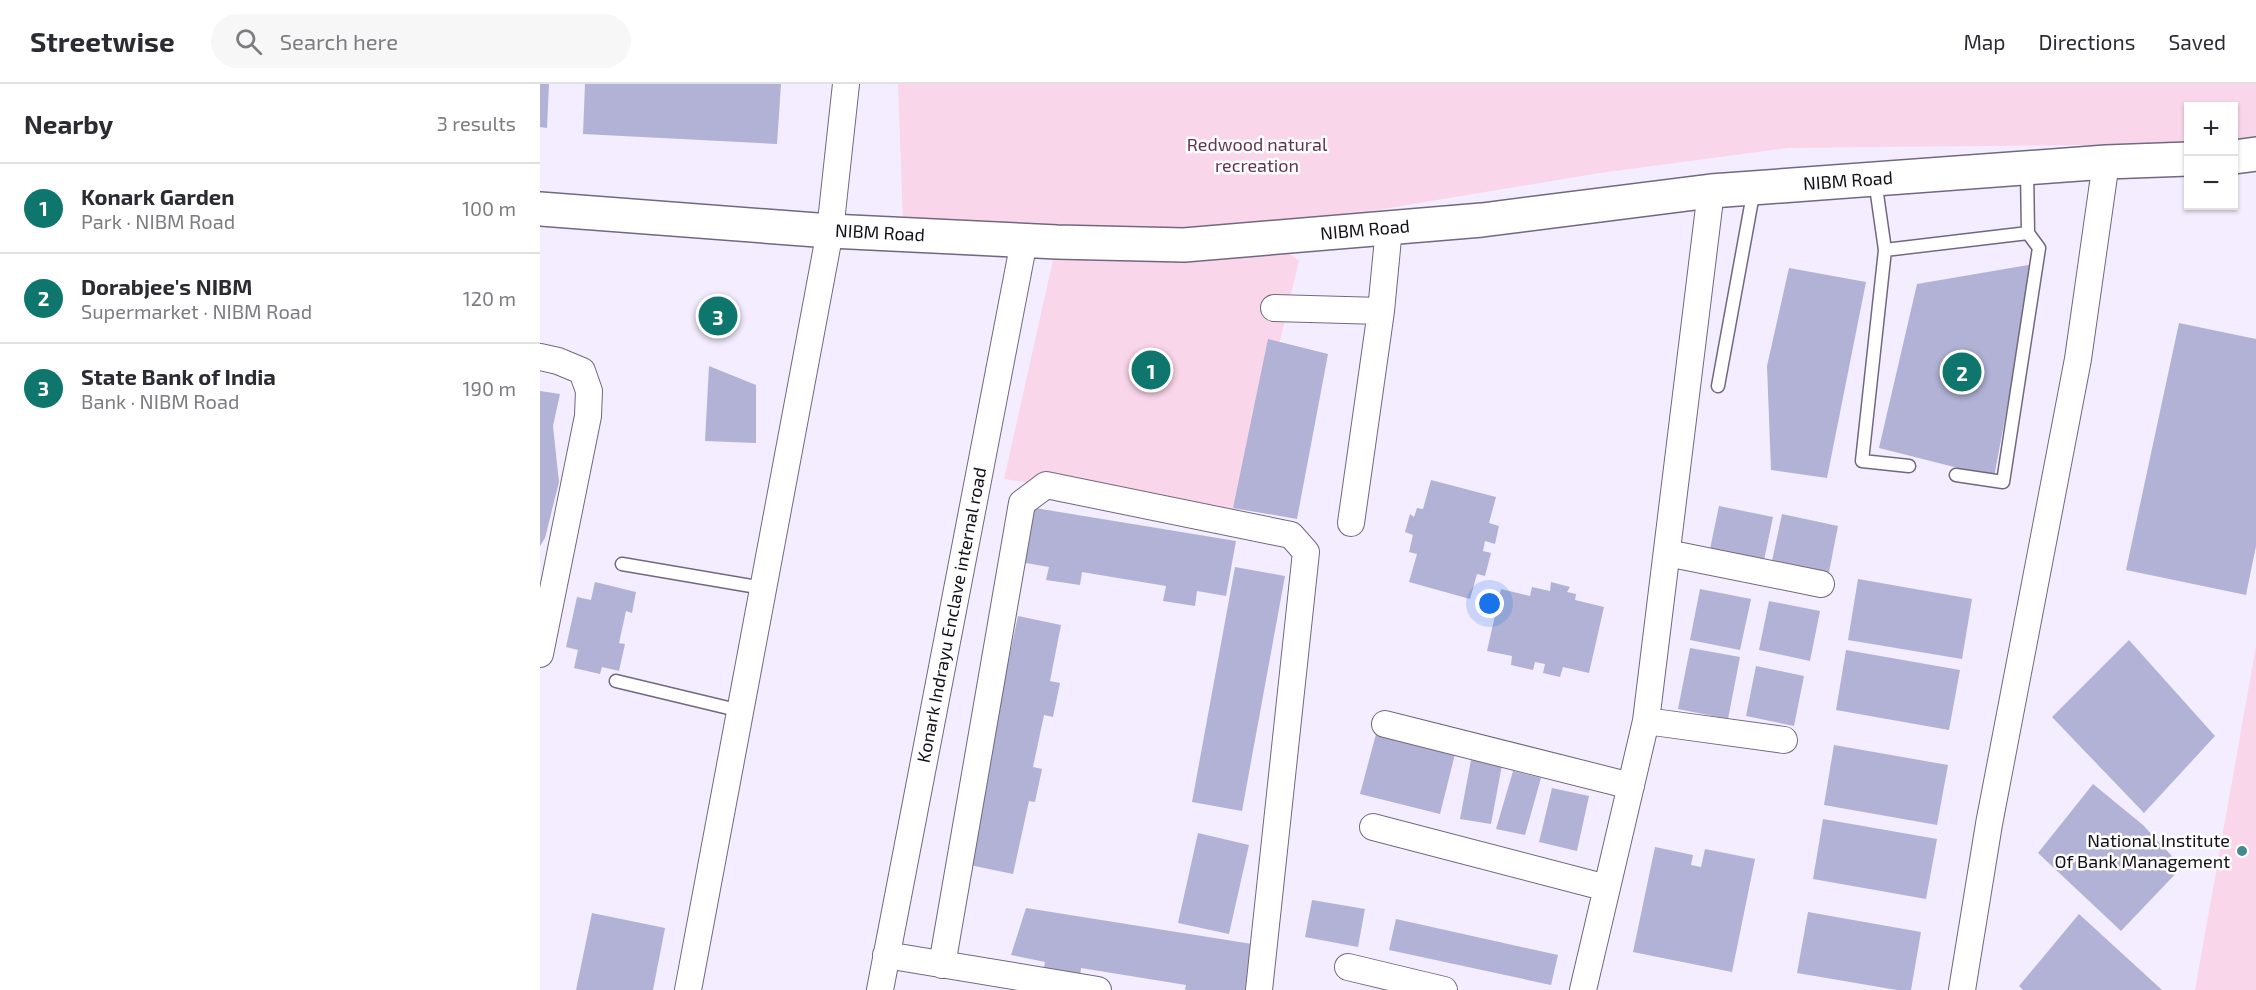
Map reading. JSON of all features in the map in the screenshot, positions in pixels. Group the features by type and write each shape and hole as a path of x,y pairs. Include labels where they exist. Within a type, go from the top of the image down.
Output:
{"main road":[{"path":"2238,156 2256,154"},
{"name":"NIBM Road","path":"540,209 830,231 1024,241 1184,245 1482,220 1712,191 2106,162 2184,159"}],"street":[{"path":"688,990 830,231 846,84"},
{"path":"1962,990 1989,824 2078,359 2106,162"},
{"path":"1583,990 1646,720 1712,191"},
{"path":"1351,523 1381,311 1389,228"},
{"name":"Konark Indrayu Enclave internal road","path":"880,990 1024,241"},
{"path":"1274,308 1381,311"},
{"path":"540,357 558,361 582,371 589,391 588,416 544,614 540,654"},
{"path":"942,965 1022,503 1046,485 1291,535 1306,552 1259,990"},
{"path":"1667,553 1821,584"},
{"path":"1646,720 1784,740"},
{"path":"1385,724 1631,786"},
{"path":"1373,826 1607,888"},
{"path":"886,955 1098,990"},
{"path":"1348,967 1444,990"}],"lane":[{"path":"1956,476 2003,482 2039,248 2028,233 2027,168"},
{"path":"1875,179 1885,250 1862,462 1909,466"},
{"path":"1718,386 1754,188"},
{"path":"1885,250 2028,233"},
{"path":"622,564 763,588"},
{"path":"616,681 741,711"}],"green space":[{"name":"Redwood natural recreation","path":"898,84 2256,84 2256,143 2238,143 2238,102 2184,102 2184,144 1788,148 1600,173 1263,229 903,223"},
{"path":"1057,242 1286,251 1299,261 1239,512 1004,479"},
{"name":"National Institute Of Bank Management","path":"2256,646 2256,990 2195,990"}],"building":[{"path":"540,84 549,84 547,128 540,127"},
{"path":"585,84 781,84 777,144 583,134"},
{"path":"2034,264 1994,477 1879,448 1917,284"},
{"path":"1789,268 1866,282 1827,478 1771,470 1767,366"},
{"path":"2179,323 2256,339 2256,546 2246,595 2126,570"},
{"path":"1268,339 1328,354 1297,519 1233,508"},
{"path":"709,366 756,385 756,443 705,441"},
{"path":"540,391 560,394 553,426 559,482 545,538 540,546"},
{"path":"1431,480 1496,497 1489,523 1499,526 1495,544 1485,541 1483,551 1491,553 1485,576 1477,574 1470,599 1409,582 1417,554 1409,552 1413,535 1405,532 1410,514 1414,517 1417,508 1423,509"},
{"path":"1719,506 1773,517 1763,565 1709,554"},
{"path":"1029,507 1236,541 1226,596 1197,591 1195,606 1163,601 1166,586 1082,572 1080,585 1046,580 1049,567 1020,562"},
{"path":"1782,514 1838,526 1829,572 1772,561"},
{"path":"1235,567 1285,576 1242,811 1192,802"},
{"path":"1858,579 1972,599 1962,659 1848,640"},
{"path":"595,582 636,592 632,613 626,611 619,643 625,644 619,671 602,667 600,674 574,668 578,650 566,647 577,597 591,600"},
{"path":"1551,582 1570,587 1567,592 1576,594 1575,600 1604,607 1589,673 1563,667 1560,677 1543,673 1545,664 1535,662 1533,670 1511,665 1512,656 1487,651 1501,589 1530,596 1532,587 1550,591"},
{"path":"1700,589 1751,599 1740,650 1690,640"},
{"path":"1769,601 1820,611 1810,661 1759,650"},
{"path":"1018,616 1061,625 1050,681 1060,683 1053,717 1044,715 1033,767 1042,769 1035,802 1029,801 1013,874 965,864"},
{"path":"2129,640 2215,736 2144,813 2052,717"},
{"path":"1690,648 1740,657 1728,719 1678,709"},
{"path":"1846,650 1960,670 1949,730 1836,710"},
{"path":"1756,666 1804,676 1794,726 1746,716"},
{"path":"1376,734 1455,754 1440,814 1360,794"},
{"path":"1834,745 1948,765 1937,825 1824,805"},
{"path":"1471,760 1502,765 1491,824 1460,819"},
{"path":"1513,771 1541,778 1525,835 1496,829"},
{"path":"2093,784 2143,825 2182,867 2121,931 2038,853"},
{"path":"1552,788 1589,796 1577,851 1539,842"},
{"path":"1823,819 1937,839 1926,899 1813,879"},
{"path":"1198,833 1249,845 1229,934 1178,923"},
{"path":"1655,847 1693,855 1691,865 1701,867 1705,849 1755,859 1732,972 1633,952"},
{"path":"1312,900 1365,909 1358,947 1305,937"},
{"path":"1026,908 1252,944 1245,990 1185,990 1186,985 1081,968 1080,978 1043,973 1045,962 1011,955"},
{"path":"1808,912 1921,932 1911,990 1897,990 1797,973"},
{"path":"592,913 665,928 653,990 576,990"},
{"path":"2079,914 2162,990 2023,990 2019,986"},
{"path":"1396,919 1558,955 1551,985 1389,950"}],"place":[{"name":"State Bank of India","path":"718,316"},
{"name":"Konark Garden","path":"1151,370"},
{"name":"Dorabjee's NIBM","path":"1962,372"},
{"name":"National Institute Of Bank Management","path":"2242,851"}]}
